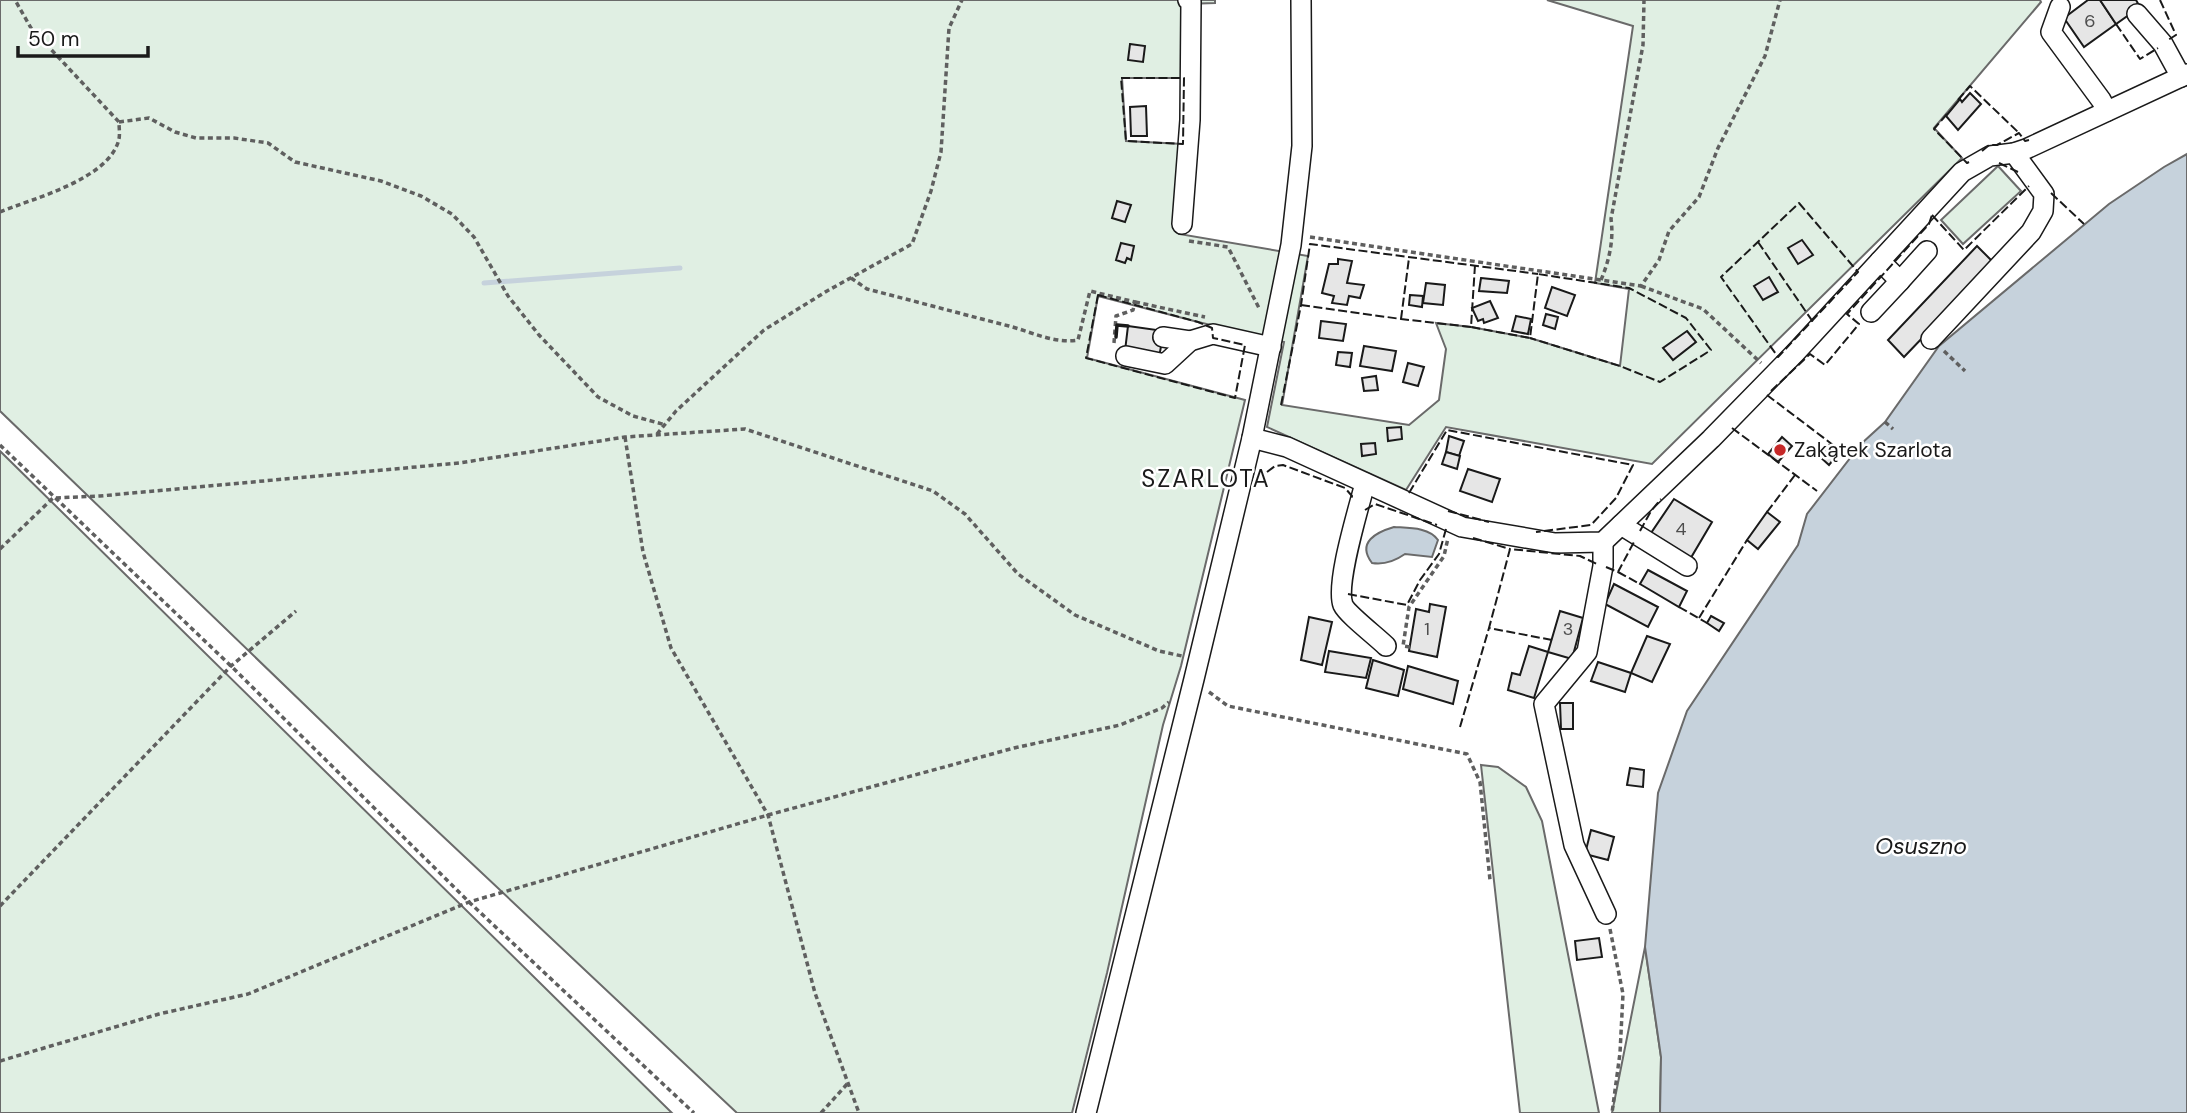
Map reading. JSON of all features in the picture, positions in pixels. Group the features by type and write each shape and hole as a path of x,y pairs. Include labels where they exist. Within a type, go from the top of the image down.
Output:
{"street":[{"path":"1182,224 1190,120 1191,2 1188,0"},
{"path":"1086,1113 1252,438 1291,245 1302,146 1301,0"},
{"path":"2060,7 2051,32 2107,111"},
{"path":"1252,438 1287,447 1462,527 1555,544 1603,542 1711,439 1962,172 1990,156 2014,153 2184,76 2163,44 2137,15"},
{"path":"1938,339 2031,232 2043,211 2044,194 2014,153"},
{"path":"1871,312 1927,251"},
{"path":"1880,261 1900,281"},
{"path":"1163,337 1190,341 1213,334 1272,341"},
{"path":"1126,356 1165,364 1190,341"},
{"path":"1366,483 1344,569 1342,596 1344,607 1386,646"},
{"path":"1621,525 1687,566"},
{"path":"1603,542 1603,566 1587,652 1544,704 1574,845 1606,914"}],"path":[{"path":"0,212 87,177 103,166 119,138 119,122 40,37 15,0"},
{"path":"656,435 676,411 764,330 912,244 931,191 941,152 949,28 962,0"},
{"path":"1601,280 1609,262 1611,219 1643,45 1644,0"},
{"path":"1641,286 1659,260 1669,231 1699,197 1718,148 1765,56 1780,0"},
{"path":"119,122 149,118 175,132 196,138 234,138 268,144 295,162 381,181 421,196 452,214 474,236 508,296 539,335 598,397 633,416 666,425"},
{"path":"1182,224 1187,240 1228,247 1272,341"},
{"path":"1322,239 1641,286 1703,309 1774,374"},
{"path":"851,278 867,289 1020,329 1052,340 1078,340 1090,291 1213,318 1226,336"},
{"path":"1126,356 1116,351 1112,340 1116,316 1133,310 1135,302"},
{"path":"1938,339 1965,371"},
{"path":"1885,422 1893,429"},
{"path":"0,549 53,498 459,463 625,438 745,429 933,491 965,514 1018,574 1074,615 1196,669 1227,706 1466,754 1480,782 1490,880"},
{"path":"625,438 643,552 671,648 768,815 815,993 859,1113"},
{"path":"0,445 231,666 469,902 694,1113"},
{"path":"1410,647 1403,646 1409,607 1444,556 1452,522"},
{"path":"0,906 231,666 296,611"},
{"path":"0,1061 159,1014 248,994 469,902 768,815 1014,748 1120,725 1162,708 1170,701"},
{"path":"1606,914 1623,994 1620,1054 1612,1113"},
{"path":"821,1113 848,1083"}],"green space":[{"path":"0,0 1215,0 1215,3 1184,4 1184,78 1122,78 1126,141 1183,144 1179,234 1308,256 1282,405 1409,425 1439,400 1446,349 1436,323 1530,338 1620,366 1629,289 1595,283 1633,26 1547,0 2041,2 1934,128 1962,158 1652,464 1446,427 1406,490 1267,427 1284,342 1098,296 1087,358 1245,400 1181,666 1163,725 1107,973 1072,1113 737,1113 367,765 0,411"},
{"path":"1998,166 2021,191 1963,244 1941,220"},
{"path":"0,451 672,1113 0,1113"},
{"path":"1481,765 1498,767 1526,787 1542,821 1599,1113 1520,1113"},
{"path":"1645,947 1661,1057 1660,1113 1612,1113"}],"water":[{"name":"Osuszno","path":"2187,154 2187,1113 1660,1113 1661,1057 1645,947 1658,793 1687,711 1798,545 1807,514 1861,444 1885,422 1939,346 2109,204"},
{"path":"1394,527 1418,529 1434,536 1438,540 1432,557 1405,554 1389,562 1372,563 1366,549 1367,544 1375,535"}],"building":[{"path":"2088,0 2100,0 2116,24 2084,47 2064,18"},
{"path":"2100,0 2136,0 2140,7 2116,24"},
{"path":"1130,44 1145,46 1143,62 1128,60"},
{"path":"1970,93 1981,104 1958,130 1946,116 1960,99 1962,102"},
{"path":"1146,106 1147,136 1131,136 1130,107"},
{"path":"1117,201 1131,205 1125,222 1112,218"},
{"path":"1802,240 1813,255 1798,264 1788,248"},
{"path":"1121,243 1134,246 1131,260 1127,258 1125,263 1116,260"},
{"path":"1977,246 1994,263 1904,357 1888,340"},
{"path":"1338,259 1352,261 1347,283 1364,285 1360,298 1349,296 1347,305 1332,303 1334,296 1322,293 1329,264 1338,264"},
{"path":"1769,277 1778,292 1763,300 1754,286"},
{"path":"1481,278 1509,281 1507,293 1479,291"},
{"path":"1426,283 1445,285 1443,305 1423,303"},
{"path":"1552,287 1575,295 1567,316 1545,308"},
{"path":"1410,295 1423,296 1422,307 1409,305"},
{"path":"1490,301 1498,318 1484,323 1483,319 1478,321 1472,308"},
{"path":"1546,314 1558,317 1555,329 1543,325"},
{"path":"1516,316 1531,319 1528,334 1512,331"},
{"path":"1321,321 1346,324 1343,341 1319,338"},
{"path":"1128,326 1164,331 1159,357 1125,351"},
{"path":"1687,331 1696,342 1673,360 1663,348"},
{"path":"1364,346 1396,351 1392,371 1360,366"},
{"path":"1338,352 1352,353 1350,367 1336,365"},
{"path":"1408,363 1424,367 1418,386 1403,382"},
{"path":"1376,376 1378,390 1364,391 1362,378"},
{"path":"1401,427 1402,439 1388,441 1387,428"},
{"path":"1449,436 1464,441 1459,456 1446,452"},
{"name":"Zakątek Szarlota","path":"1782,437 1792,446 1778,462 1768,454"},
{"path":"1375,443 1376,454 1362,456 1361,444"},
{"path":"1829,445 1838,454 1829,465 1819,456"},
{"path":"1446,452 1460,456 1457,469 1442,464"},
{"path":"1468,469 1500,479 1492,502 1460,491"},
{"path":"1674,499 1712,522 1689,561 1649,536"},
{"path":"1767,512 1780,522 1758,549 1747,540"},
{"path":"1648,570 1687,591 1679,607 1640,584"},
{"path":"1614,584 1658,607 1648,627 1605,604"},
{"path":"1430,604 1446,607 1437,657 1409,651 1416,609 1429,612"},
{"path":"1560,611 1583,618 1572,659 1548,652"},
{"path":"1711,616 1724,623 1719,631 1707,623"},
{"path":"1309,617 1332,622 1322,665 1301,660"},
{"path":"1647,636 1670,644 1652,682 1631,673"},
{"path":"1529,646 1548,652 1534,698 1508,690 1512,673 1520,675"},
{"path":"1329,651 1371,658 1366,678 1325,672"},
{"path":"1373,660 1404,670 1398,696 1366,688"},
{"path":"1598,662 1631,673 1625,692 1591,681"},
{"path":"1408,666 1458,681 1453,704 1403,689"},
{"path":"1560,703 1573,703 1573,729 1561,729"},
{"path":"1630,768 1644,770 1643,787 1627,785"},
{"path":"1591,830 1614,837 1608,860 1585,854"},
{"path":"1599,938 1602,957 1577,960 1575,941"}],"waterway":[{"path":"484,283 680,268"}],"fence":[{"path":"2160,0 2176,35 2168,40"},
{"path":"2116,24 2140,59 2158,48"},
{"path":"1121,78 1184,78 1183,144 1126,141 1121,78"},
{"path":"1958,100 1970,86 2019,133"},
{"path":"1947,114 1934,129 1969,162"},
{"path":"1982,151 1989,145 1997,145 2019,133 2025,141 2029,140"},
{"path":"1999,163 2018,172"},
{"path":"1932,215 1964,250 2029,186"},
{"path":"2051,193 2084,224"},
{"path":"1799,203 1858,272 1778,357 1721,277 1799,203"},
{"path":"1771,391 1810,354 1825,365 1859,324 1847,314 1929,224 1932,215"},
{"path":"1758,242 1813,322"},
{"path":"1281,405 1310,244 1538,274"},
{"path":"1401,319 1409,258"},
{"path":"1475,265 1471,327 1530,338 1538,274 1629,288 1686,318 1711,350 1660,382 1620,366 1530,338"},
{"path":"1098,295 1198,322 1212,328 1213,338 1245,345 1235,398 1086,358 1098,295"},
{"path":"1301,305 1471,327"},
{"path":"1767,395 1845,454"},
{"path":"1732,428 1817,491"},
{"path":"1409,493 1447,430 1633,465 1616,498 1591,525 1536,532"},
{"path":"1267,472 1275,466 1283,465 1345,488 1352,496 1351,501"},
{"path":"1767,512 1795,475"},
{"path":"1640,531 1661,499"},
{"path":"1365,510 1375,504 1437,525"},
{"path":"1448,511 1489,522"},
{"path":"1348,594 1407,605 1420,580 1439,554 1446,529"},
{"path":"1473,538 1510,549"},
{"path":"1606,567 1618,572 1635,540"},
{"path":"1699,618 1747,540"},
{"path":"1552,640 1489,628 1510,549 1580,556 1597,564 1596,566"},
{"path":"1618,572 1640,584"},
{"path":"1679,607 1707,623"},
{"path":"1460,727 1489,628"}],"wall":[{"path":"1116,337 1117,325 1128,326"}],"place":[{"name":"Zakątek Szarlota","path":"1780,450"}],"district":[{"name":"SZARLOTA","path":"1206,478"}]}
